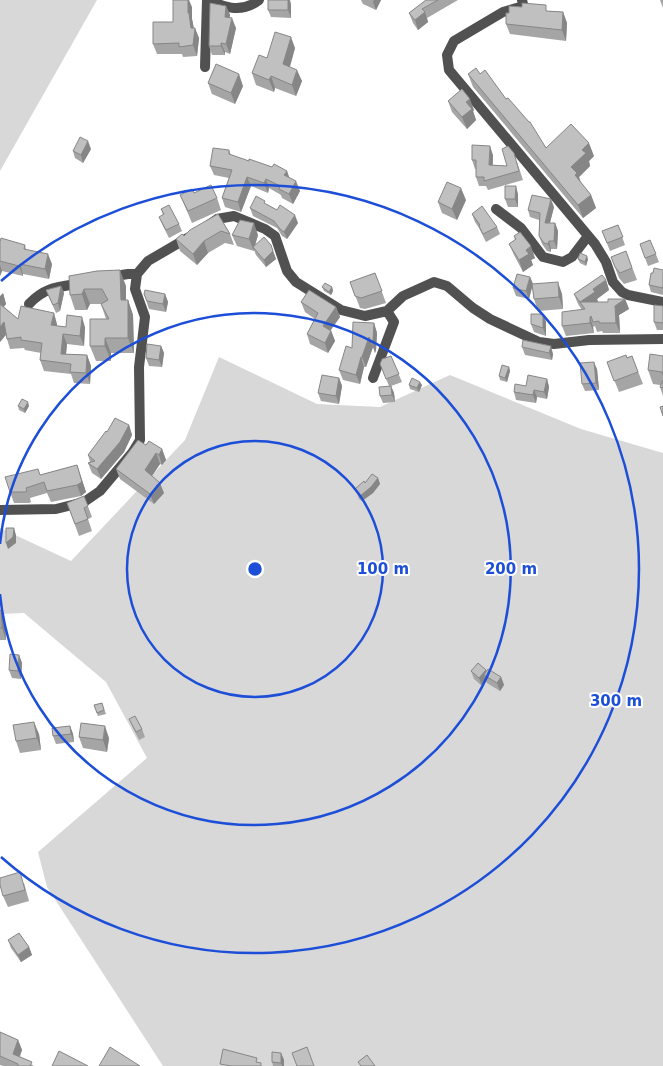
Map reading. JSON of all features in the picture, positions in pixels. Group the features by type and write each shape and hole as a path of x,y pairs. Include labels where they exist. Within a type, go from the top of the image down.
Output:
{"street":[{"path":"206,67 207,0 235,9 247,7 259,0"},
{"path":"522,0 523,4 520,7 503,12 458,37 448,50 448,65 455,78 588,236 606,262 613,282 622,292 663,302"},
{"path":"496,209 521,228 544,257 563,262 572,257 588,236"},
{"path":"0,510 56,509 84,502 100,491 132,453 140,440 138,367 145,317 136,289 137,274 148,261 217,219 234,216 265,228 275,236 287,270 296,282 341,310 366,316 388,311 404,296 434,282 447,286 473,308 490,319 539,342 554,344 589,340 663,339"},
{"path":"29,304 39,294 51,288 137,274"},
{"path":"373,378 394,322 388,311"}],"shaded area":[{"path":"0,0 97,0 0,171"},
{"path":"219,357 317,404 380,407 450,375 581,429 663,453 663,1066 163,1066 47,887 38,852 147,758 106,682 24,613 0,614 0,528 71,561 185,440"}],"building":[{"path":"173,0 188,0 191,28 195,28 193,45 179,47 179,43 153,44 153,22 173,22"},
{"path":"268,0 288,0 288,10 268,10"},
{"path":"426,0 438,0 422,9 425,12 415,20 409,13"},
{"path":"210,3 226,6 225,17 232,18 226,44 221,43 221,46 209,46"},
{"path":"522,3 546,5 546,11 563,12 562,30 506,24 506,13 509,13 509,6 522,7"},
{"path":"275,32 291,37 283,64 297,70 292,85 271,76 269,80 252,73 259,55 267,58"},
{"path":"216,64 239,74 231,93 208,83"},
{"path":"476,68 480,74 485,70 506,99 508,98 530,122 546,148 571,124 589,143 582,150 586,153 571,167 591,195 578,205 468,74"},
{"path":"462,89 470,99 466,102 472,109 462,117 448,101"},
{"path":"80,137 88,141 81,155 73,151"},
{"path":"472,145 490,146 489,165 507,166 502,149 508,146 514,153 519,171 484,181 484,177 476,177 476,160 472,160"},
{"path":"213,148 229,150 229,154 249,161 249,159 272,167 274,164 287,171 284,175 296,181 289,194 279,189 280,186 266,179 264,183 247,177 238,202 222,198 232,170 210,166"},
{"path":"447,182 461,188 452,209 438,202"},
{"path":"211,185 217,198 188,211 180,195 192,189 194,193"},
{"path":"505,186 516,186 515,199 505,199"},
{"path":"532,195 551,199 545,223 555,223 554,241 549,241 548,244 544,243 539,236 540,213 528,210"},
{"path":"256,196 277,210 280,205 295,215 284,232 274,221 250,208"},
{"path":"169,205 179,224 166,230 159,217 164,214 161,209"},
{"path":"482,206 497,227 483,234 480,225 472,214"},
{"path":"218,214 230,234 221,231 204,241 193,254 176,239 182,234 184,236 190,230"},
{"path":"240,220 254,223 249,239 232,235"},
{"path":"618,225 623,237 607,243 602,231"},
{"path":"520,232 531,246 526,250 529,254 519,260 509,244 516,239 514,236"},
{"path":"264,237 271,245 273,251 264,260 253,247"},
{"path":"1,238 25,245 24,249 48,254 45,269 20,264 19,266 0,261"},
{"path":"650,240 656,254 645,258 640,244"},
{"path":"626,251 632,268 620,273 611,257"},
{"path":"580,253 587,256 585,262 578,259"},
{"path":"654,268 663,270 663,288 649,285"},
{"path":"120,270 121,300 128,300 128,338 105,338 105,346 90,346 90,319 109,319 101,304 108,300 102,289 84,289 82,294 70,295 69,276 97,271"},
{"path":"375,273 382,291 361,298 355,296 350,282"},
{"path":"517,274 530,277 526,291 513,288"},
{"path":"602,275 606,280 593,289 595,292 580,302 608,302 608,299 625,299 615,306 616,323 593,322 591,316 590,323 562,326 562,312 585,309 574,294"},
{"path":"558,282 559,297 534,299 532,284"},
{"path":"325,283 332,287 329,292 322,287"},
{"path":"61,286 58,303 53,305 46,290"},
{"path":"145,290 165,294 163,304 147,301 144,294"},
{"path":"309,290 336,307 323,326 331,331 325,343 307,334 318,313 301,302"},
{"path":"0,304 18,319 21,306 54,313 51,325 66,327 67,315 82,317 80,336 63,334 61,354 87,355 86,373 70,372 71,364 40,360 42,343 21,340 21,337 7,339 4,322 0,327"},
{"path":"654,305 663,306 663,323 654,322"},
{"path":"531,314 543,314 543,328 531,324"},
{"path":"353,322 374,323 372,343 369,337 356,375 339,370 346,346 352,348"},
{"path":"523,340 551,346 549,353 522,347"},
{"path":"147,344 161,346 159,360 146,358"},
{"path":"650,354 663,356 663,374 662,372 648,370"},
{"path":"626,355 627,358 632,356 638,372 614,381 607,362"},
{"path":"391,356 399,374 386,379 380,364 382,359"},
{"path":"594,362 596,383 582,384 580,363"},
{"path":"502,365 509,367 505,378 499,376"},
{"path":"322,375 339,378 336,396 318,393"},
{"path":"528,375 547,379 544,392 534,390 533,395 514,392 515,384 526,386"},
{"path":"412,378 420,382 417,388 409,385"},
{"path":"391,386 392,395 380,396 379,387"},
{"path":"22,399 28,402 24,409 18,406"},
{"path":"115,418 129,425 120,442 97,469 88,463 95,461 88,455 107,432"},
{"path":"138,440 146,445 149,441 162,449 159,455 156,453 145,470 160,483 150,494 116,469"},
{"path":"77,465 82,482 77,485 47,491 44,482 26,488 27,491 25,492 10,492 5,477 38,469 40,475"},
{"path":"372,474 378,478 360,496 355,489 364,481 365,483"},
{"path":"84,496 88,506 84,508 88,519 75,524 67,503"},
{"path":"6,528 14,528 13,537 6,543"},
{"path":"1,610 2,628 0,628"},
{"path":"10,654 19,655 18,671 9,670"},
{"path":"478,663 486,670 479,678 471,671"},
{"path":"488,669 501,677 497,683 484,675"},
{"path":"102,703 104,710 97,713 94,705"},
{"path":"135,716 142,729 136,732 129,719"},
{"path":"34,722 37,738 16,741 13,725"},
{"path":"81,723 105,726 103,740 79,737"},
{"path":"70,726 71,734 53,736 52,728"},
{"path":"20,872 25,890 3,896 0,878"},
{"path":"19,933 29,947 18,955 8,940"},
{"path":"0,1032 18,1040 13,1054 32,1062 30,1066 18,1066 18,1064 0,1056"},
{"path":"110,1047 140,1066 99,1066"},
{"path":"307,1047 314,1066 297,1066 292,1053"},
{"path":"223,1049 257,1058 256,1062 261,1063 261,1066 220,1064"},
{"path":"59,1051 88,1066 52,1066"},
{"path":"272,1052 281,1053 281,1063 272,1062"},
{"path":"367,1055 375,1066 361,1066 358,1062"}]}
